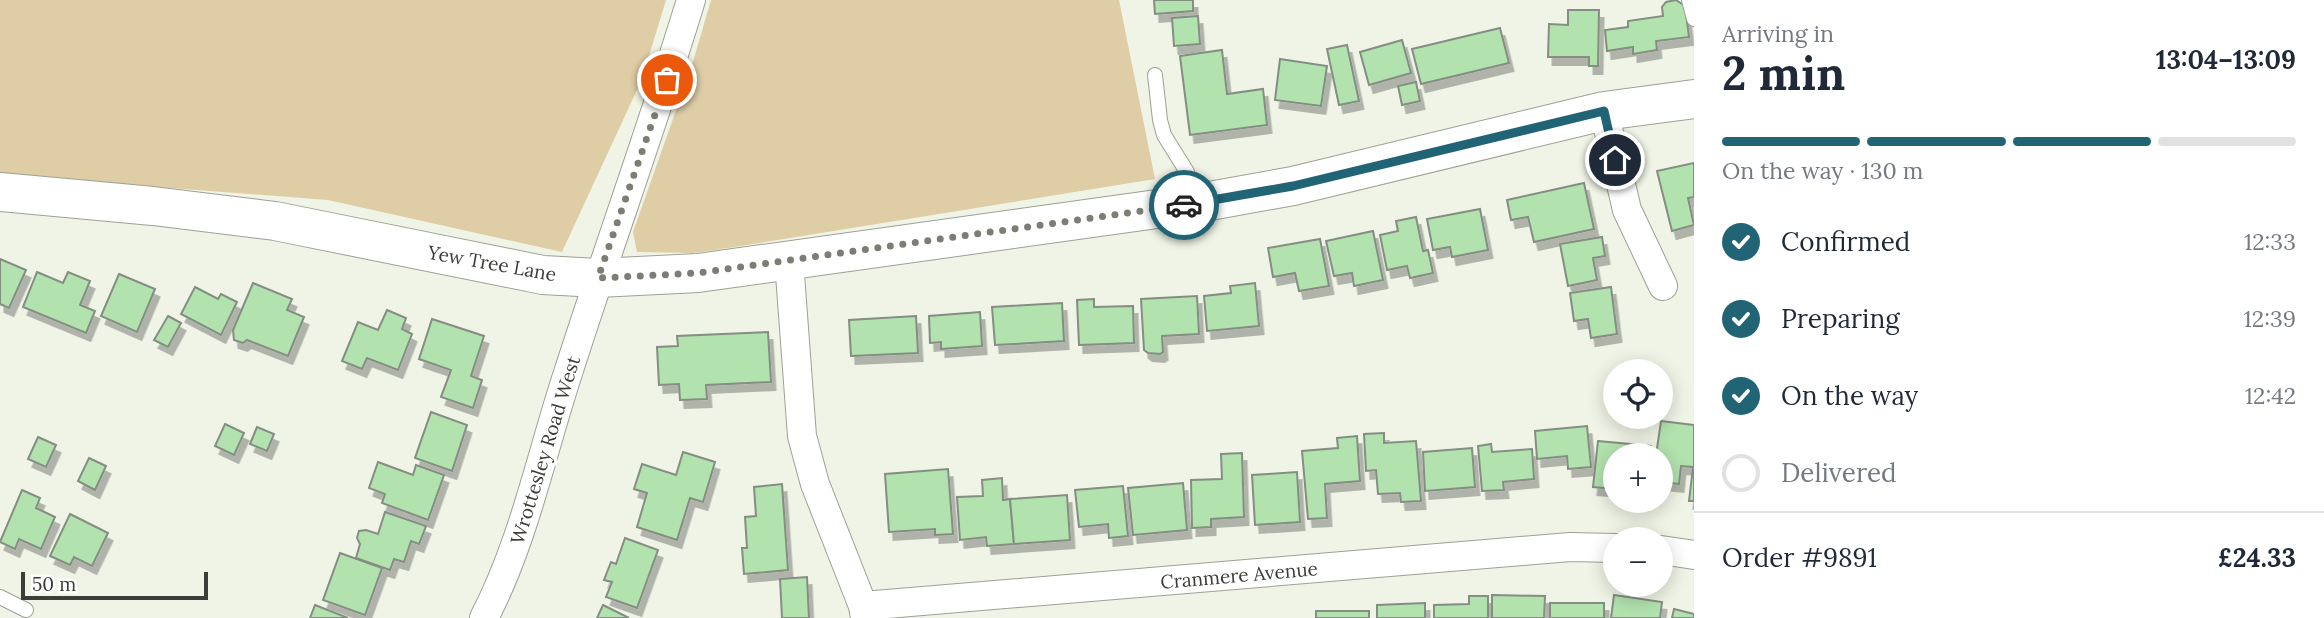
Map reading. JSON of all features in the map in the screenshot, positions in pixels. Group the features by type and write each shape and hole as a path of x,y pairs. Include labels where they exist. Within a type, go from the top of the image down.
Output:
{"street":[{"name":"Wrottesley Road West","path":"484,618 505,579 598,278 667,80 691,0"},
{"name":"Yew Tree Lane","path":"0,192 153,206 275,221 543,275 598,278 698,273 1193,204 1293,186 1604,111 1694,99"},
{"path":"1604,111 1627,210 1664,286"},
{"name":"Cranmere Avenue","path":"789,261 802,436 815,484 864,612 1556,548 1603,548"},
{"path":"1673,552 1694,555"}],"lane":[{"path":"1689,0 1694,19"},
{"path":"1155,75 1164,135 1187,172 1193,204"},
{"path":"0,597 26,610"}],"shaded area":[{"path":"0,0 666,0 642,79 562,252 328,200 0,175"},
{"path":"711,0 1119,0 1155,179 722,249 693,253 637,252 633,232 692,65"}],"building":[{"path":"1154,0 1193,0 1193,11 1155,14"},
{"path":"1676,0 1685,6 1689,37 1656,41 1657,50 1633,54 1633,47 1607,51 1605,30 1628,27 1628,21 1663,16 1662,7 1666,2"},
{"path":"1568,10 1599,10 1598,66 1589,66 1589,57 1548,57 1549,24 1568,25"},
{"path":"1198,16 1200,44 1174,46 1172,18"},
{"path":"1500,28 1509,63 1421,84 1412,49"},
{"path":"1402,40 1411,73 1369,85 1360,52"},
{"path":"1347,45 1359,101 1339,105 1327,49"},
{"path":"1222,50 1227,94 1263,89 1267,125 1190,135 1180,56"},
{"path":"1280,59 1327,66 1321,106 1275,100"},
{"path":"1416,82 1420,101 1402,105 1398,86"},
{"path":"1694,163 1694,197 1688,198 1694,225 1672,231 1657,171"},
{"path":"1584,183 1594,229 1534,242 1528,217 1511,220 1507,200"},
{"path":"1480,209 1488,250 1452,257 1450,247 1433,250 1427,219"},
{"path":"1416,217 1423,251 1428,250 1433,273 1410,278 1407,266 1387,270 1380,235 1398,231 1396,221"},
{"path":"1373,231 1383,280 1354,286 1352,273 1334,276 1326,241"},
{"path":"1602,237 1605,256 1593,258 1597,280 1568,286 1560,244"},
{"path":"1320,239 1329,286 1299,291 1295,273 1273,277 1268,248"},
{"path":"0,259 26,270 9,308 0,304"},
{"path":"37,272 63,283 68,272 90,281 80,305 95,311 86,333 23,307"},
{"path":"119,274 155,289 137,332 101,316"},
{"path":"253,283 292,299 287,310 304,317 288,356 247,340 243,343 234,340 233,330"},
{"path":"1255,283 1259,326 1207,331 1204,296 1231,293 1230,286"},
{"path":"195,287 218,299 221,294 237,302 221,335 181,314"},
{"path":"1611,287 1617,334 1591,338 1588,319 1574,321 1570,293"},
{"path":"1197,296 1199,334 1162,336 1163,352 1148,353 1144,350 1141,299"},
{"path":"1094,299 1094,307 1133,306 1134,343 1079,345 1077,300"},
{"path":"1062,303 1064,341 995,345 992,307"},
{"path":"387,310 406,318 402,329 412,334 398,370 367,358 362,369 342,361 358,322 378,330"},
{"path":"980,312 982,346 941,349 941,342 930,343 929,316"},
{"path":"168,316 181,323 168,347 154,340"},
{"path":"916,316 918,353 851,356 849,320"},
{"path":"432,319 484,336 471,376 482,380 473,408 441,397 451,370 419,359"},
{"path":"768,332 771,382 706,385 707,399 680,400 679,384 659,385 657,347 678,346 677,336"},
{"path":"431,412 467,425 452,471 415,458"},
{"path":"1673,422 1694,425 1694,501 1689,501 1693,467 1681,466 1679,484 1673,483 1673,443 1658,443 1660,429 1673,429"},
{"path":"225,424 244,433 234,455 215,446"},
{"path":"1587,426 1591,467 1568,469 1567,456 1537,459 1535,431"},
{"path":"257,427 274,434 267,451 250,444"},
{"path":"1384,433 1384,443 1416,441 1421,501 1401,502 1400,493 1378,494 1376,470 1366,471 1364,434"},
{"path":"1357,436 1360,481 1325,484 1327,518 1308,519 1302,451 1338,448 1337,438"},
{"path":"38,437 56,445 46,467 28,459"},
{"path":"1598,441 1619,443 1603,443 1603,488 1593,487"},
{"path":"1491,444 1492,452 1532,449 1534,479 1503,482 1504,490 1482,491 1478,446"},
{"path":"1472,448 1475,487 1425,491 1423,452"},
{"path":"683,452 715,462 703,502 690,498 677,540 637,527 647,493 634,489 642,464 676,475"},
{"path":"1242,453 1244,517 1211,519 1211,527 1192,528 1191,480 1222,479 1221,454"},
{"path":"89,458 106,466 95,490 78,481"},
{"path":"378,462 413,475 416,465 444,475 428,520 382,503 385,494 369,488"},
{"path":"948,469 953,534 935,535 935,529 889,532 885,474"},
{"path":"1297,472 1300,522 1255,525 1252,475"},
{"path":"1002,478 1003,500 1010,499 1014,544 987,546 986,537 960,540 957,497 983,496 982,480"},
{"path":"1183,483 1187,530 1133,535 1128,488"},
{"path":"782,484 788,570 744,574 742,548 747,548 745,517 756,516 754,487"},
{"path":"1123,486 1128,536 1109,538 1108,524 1079,527 1075,490"},
{"path":"22,490 40,498 36,508 55,517 41,549 19,539 15,549 0,542"},
{"path":"1067,495 1070,540 1014,544 1010,499"},
{"path":"385,512 426,526 419,544 411,541 404,562 394,559 390,570 356,558 360,544 357,538 359,531 378,534"},
{"path":"70,514 108,533 92,566 74,557 70,565 50,556"},
{"path":"625,538 658,550 637,608 606,597 612,582 604,580 611,562 616,564"},
{"path":"340,553 382,568 365,615 323,600"},
{"path":"807,577 809,618 782,618 780,579"},
{"path":"1492,595 1545,596 1544,618 1492,618"},
{"path":"1469,596 1488,596 1488,618 1434,618 1434,605 1469,604"},
{"path":"1614,597 1662,602 1660,618 1611,618"},
{"path":"1425,603 1425,618 1377,618 1377,605"},
{"path":"1550,603 1604,603 1604,618 1550,618"},
{"path":"315,605 348,618 310,618"},
{"path":"603,605 629,618 597,618"},
{"path":"1674,609 1694,614 1694,618 1672,618"},
{"path":"1316,611 1369,611 1369,618 1316,618"}],"way so far":[{"path":"667,80 598,278 698,273 1184,205"}],"route":[{"path":"1184,205 1293,186 1604,111 1615,160"}]}
